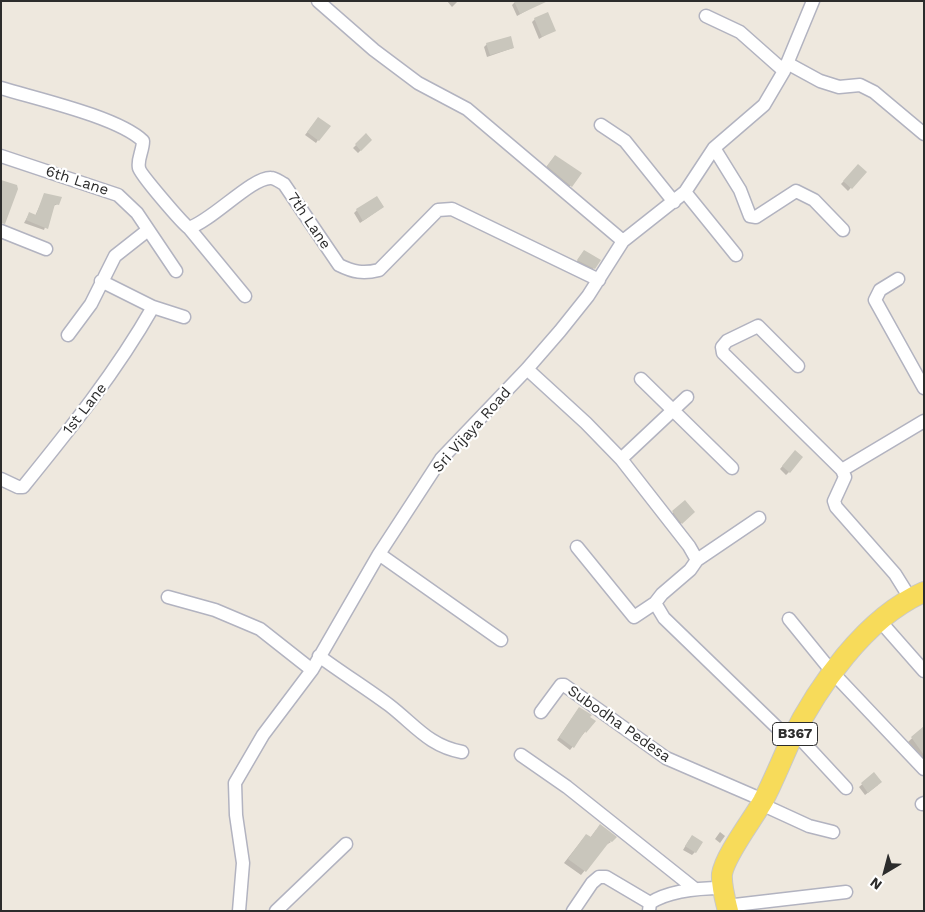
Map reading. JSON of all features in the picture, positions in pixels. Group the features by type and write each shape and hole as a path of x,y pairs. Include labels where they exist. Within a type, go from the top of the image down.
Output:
{"main road":[{"name":"B367","path":"726,901 722,875 726,864 762,802 793,737 815,697 848,652 880,621 917,595"}],"street":[{"path":"318,1 374,50 418,83 467,109 623,242"},
{"name":"Sri Vijaya Road","path":"239,911 243,863 236,815 235,783 263,735 312,670 378,554 442,459 528,369 588,296 623,242 685,192 714,148 764,105 785,67 813,1"},
{"path":"706,16 740,32 785,67 839,87 860,85 874,92 924,134"},
{"path":"1,88 98,118 135,134 142,142 143,150 138,165 141,173 154,186 181,222 189,228 244,296"},
{"path":"600,124 625,141 674,202"},
{"path":"714,148 740,190 750,216 756,217 796,191 814,200 843,230"},
{"name":"6th Lane","path":"1,156 33,168 109,190 130,205 176,271"},
{"name":"7th Lane","path":"189,228 198,225 216,213 260,180 272,178 284,184 339,265 352,271 366,273 379,270 438,210 452,209 599,280"},
{"path":"685,192 736,256"},
{"path":"1,230 46,249"},
{"path":"68,335 91,304 115,256 148,230"},
{"path":"898,279 880,290 875,300 924,388"},
{"path":"101,281 153,307 184,317"},
{"name":"1st Lane","path":"1,479 18,487 23,487 96,397 135,339 153,307"},
{"path":"798,366 758,326 754,326 728,341 722,347 723,353 842,470 845,477 834,502 836,508 895,574 917,595"},
{"path":"528,369 586,423 621,459 689,546 697,560"},
{"path":"641,379 732,468"},
{"path":"621,459 686,397"},
{"path":"842,470 924,421"},
{"path":"577,547 632,616 638,617 690,570 697,560 759,518"},
{"path":"378,554 501,640"},
{"path":"168,597 215,610 260,629 312,670"},
{"path":"655,603 664,618 846,788"},
{"path":"789,619 833,673 924,769"},
{"path":"880,621 924,671"},
{"path":"319,656 389,706 444,749 462,752"},
{"name":"Subodha Pedesa","path":"541,712 561,685 564,685 666,758 762,802"},
{"path":"521,755 574,793 696,889 726,901 846,892"},
{"path":"762,802 809,826 833,832"},
{"path":"276,911 346,844"},
{"path":"573,911 592,883 599,877 606,877 650,907 657,899 696,889"}],"building":[{"path":"514,1 548,1 520,14"},
{"path":"548,12 556,31 542,37 534,18"},
{"path":"511,36 514,48 490,55 486,43"},
{"path":"318,117 331,126 319,141 307,132"},
{"path":"366,133 372,140 361,151 355,144"},
{"path":"555,155 582,173 572,187 547,166"},
{"path":"858,164 867,172 852,189 843,181"},
{"path":"1,180 17,185 18,189 5,224 1,223"},
{"path":"44,193 62,197 59,205 55,204 48,229 26,220 29,212 36,215"},
{"path":"377,196 384,207 363,221 356,209"},
{"path":"584,250 601,260 595,269 577,260"},
{"path":"795,450 803,457 790,473 782,466"},
{"path":"685,500 695,512 682,524 672,511"},
{"path":"579,707 592,715 590,717 596,721 586,733 585,731 574,748 559,737"},
{"path":"924,726 924,755 911,737"},
{"path":"874,772 882,782 868,793 861,783"},
{"path":"600,824 617,837 612,842 610,841 586,872 568,859 586,834 591,837"},
{"path":"692,835 703,842 696,853 685,846"}]}
